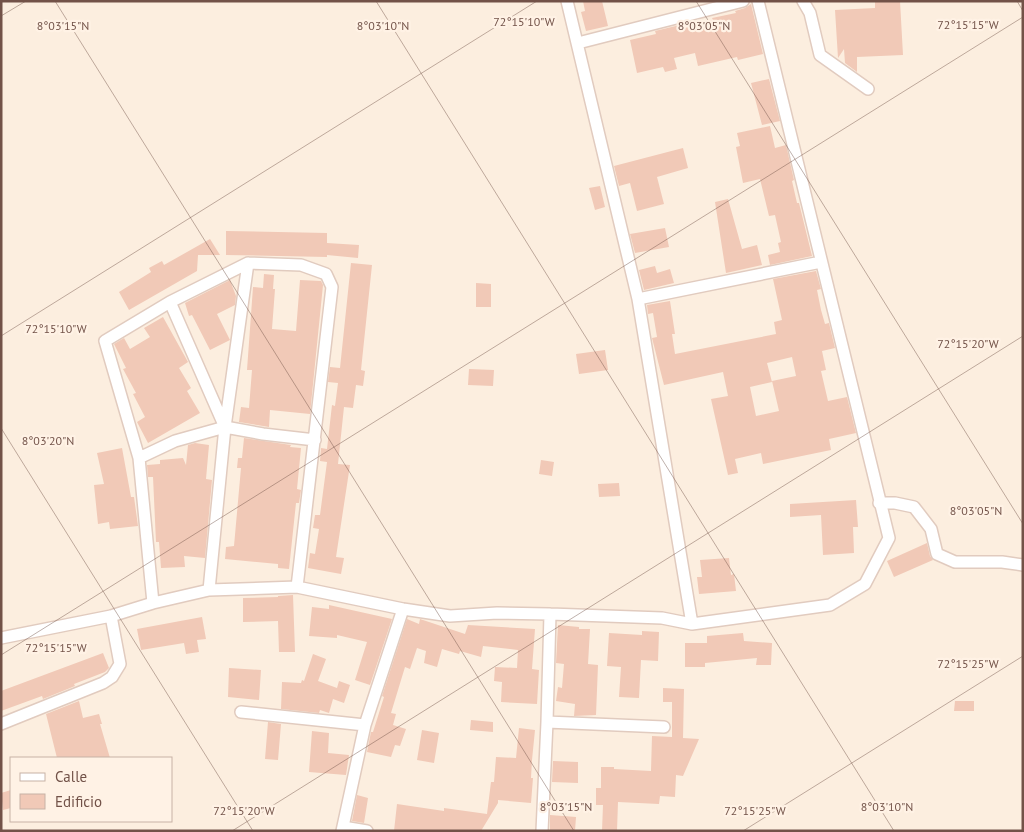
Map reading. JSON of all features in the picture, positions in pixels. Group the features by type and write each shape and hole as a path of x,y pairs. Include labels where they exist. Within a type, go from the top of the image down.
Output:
{"street":[{"path":"567,1 638,299 692,624"},
{"path":"578,44 744,1"},
{"path":"1,638 111,616 153,603 209,590 297,587 402,609 450,616 497,613 550,614 662,618 692,624 830,605 865,584 889,538 758,1"},
{"path":"803,1 810,13 820,55 868,89"},
{"path":"638,299 821,262"},
{"path":"209,590 225,427 248,263"},
{"path":"153,603 139,458 105,341 170,302 248,263 301,265 326,274 332,287 297,587"},
{"path":"170,302 225,427"},
{"path":"139,458 176,441 225,427 262,434 315,440"},
{"path":"880,503 895,503 914,507 930,529 937,554 955,562 1002,562 1023,565"},
{"path":"367,831 342,829 364,725 402,609"},
{"path":"542,831 550,614"},
{"path":"1,724 103,683 112,677 120,664 111,616"},
{"path":"242,712 364,725"},
{"path":"547,722 664,727"}],"building":[{"path":"583,1 602,1 608,26 586,31 581,12 585,11"},
{"path":"875,1 900,1 903,55 857,57 857,72 845,63 844,49 838,58 835,10 875,8"},
{"path":"751,4 763,54 738,60 737,57 698,66 695,53 674,58 677,69 665,72 663,67 637,73 630,40 656,34 655,31 680,25 681,29 701,24 713,20 712,18 736,13 735,11"},
{"path":"769,79 780,121 762,125 751,83"},
{"path":"770,126 775,148 786,145 797,203 799,203 812,256 770,265 768,255 780,252 778,243 781,242 775,215 769,216 760,179 743,183 736,147 740,146 737,133"},
{"path":"683,148 688,168 657,177 664,204 637,211 630,183 619,186 614,166"},
{"path":"600,186 605,207 595,210 589,188"},
{"path":"728,199 742,249 757,245 762,265 726,273 715,202"},
{"path":"665,228 669,247 635,253 630,234"},
{"path":"226,231 327,233 327,243 359,245 358,258 327,255 327,257 226,255"},
{"path":"210,239 220,255 198,255 197,271 129,310 119,292 151,272 149,268 162,261 164,265"},
{"path":"351,263 372,265 361,370 365,371 363,386 356,385 353,408 344,407 338,464 350,465 336,557 344,558 341,574 308,568 310,553 315,554 319,529 313,528 315,515 320,515 327,462 320,461 321,448 327,449 332,405 335,406 338,383 328,382 330,367 340,368"},
{"path":"655,266 657,273 670,269 674,283 644,290 639,270"},
{"path":"816,271 821,289 817,290 821,310 825,324 829,323 835,348 822,351 826,370 821,371 828,401 847,397 856,433 829,439 831,450 763,464 761,453 735,459 738,473 728,475 711,399 728,396 723,372 664,385 652,338 657,337 653,313 648,314 647,305 670,301 675,334 672,334 675,354 776,334 774,322 782,320 773,279","holes":["792,357 796,376 772,381 779,411 756,416 750,387 772,382 767,363"]},
{"path":"264,274 274,275 273,289 275,289 272,329 296,331 300,280 321,281 323,285 310,414 270,410 269,427 239,422 241,407 249,408 252,370 247,370 253,287 263,288"},
{"path":"230,280 236,296 235,305 217,314 230,340 210,350 192,315 189,316 185,303"},
{"path":"476,283 491,284 491,307 476,307"},
{"path":"163,317 188,362 179,368 191,388 187,391 200,413 148,443 137,422 145,417 133,394 136,393 123,369 126,368 114,344 124,338 130,349 150,337 144,328"},
{"path":"605,350 608,370 579,374 576,354"},
{"path":"469,369 494,370 493,386 468,385"},
{"path":"244,438 301,448 297,489 301,490 299,503 296,503 289,569 278,568 278,564 225,559 226,547 234,546 241,468 237,468 238,458 242,458"},
{"path":"195,443 209,445 206,479 212,480 205,558 184,556 185,567 161,568 159,542 156,542 153,477 148,477 147,465 160,464 160,460 183,458 186,465 188,445"},
{"path":"122,448 131,497 134,497 138,526 110,529 109,522 98,524 94,485 104,484 97,453"},
{"path":"541,460 554,462 552,476 539,474"},
{"path":"619,483 620,496 599,497 598,484"},
{"path":"856,500 858,527 853,527 854,553 823,555 821,515 790,517 790,504"},
{"path":"927,543 933,560 894,577 887,561"},
{"path":"729,558 731,575 734,574 736,591 699,594 697,577 702,577 700,560"},
{"path":"293,595 295,652 279,652 278,621 243,622 243,598"},
{"path":"329,605 392,619 370,685 355,680 367,642 337,635 337,638 309,636 312,607 329,609"},
{"path":"202,617 206,639 197,640 199,652 186,654 184,643 141,650 137,629"},
{"path":"407,619 419,624 420,619 465,634 468,625 535,629 532,669 539,670 537,704 501,702 502,682 494,681 495,667 517,668 518,650 483,646 481,657 460,651 459,654 442,649 437,667 424,663 426,651 417,648 410,669 405,667 391,713 396,714 393,725 406,729 400,746 395,745 391,757 367,752 371,732 373,732 384,697 382,696"},
{"path":"558,625 590,629 588,664 598,665 596,715 574,716 575,704 556,701 558,687 562,688 564,664 556,663"},
{"path":"642,631 659,632 658,661 641,660 639,698 619,697 621,667 607,666 609,633 642,635"},
{"path":"743,633 744,641 772,643 771,665 756,665 757,658 705,663 705,667 685,667 685,643 707,643 707,636"},
{"path":"103,653 109,668 105,672 43,699 42,696 1,711 1,691"},
{"path":"313,654 326,659 318,681 337,688 339,681 350,685 344,703 333,699 329,713 320,710 319,713 281,709 282,682 301,683 302,680 304,681"},
{"path":"229,668 261,670 259,700 228,697"},
{"path":"663,688 684,689 683,738 699,739 683,776 676,775 675,797 660,796 659,804 618,802 617,831 602,831 603,805 596,805 596,788 601,788 601,767 651,771 652,736 672,737 672,702 663,702"},
{"path":"79,701 83,718 99,714 110,757 57,757 46,714"},
{"path":"955,701 974,701 974,711 954,711"},
{"path":"471,720 493,722 493,732 470,730"},
{"path":"268,722 281,724 278,760 265,759"},
{"path":"519,728 535,730 531,803 498,800 481,831 394,831 397,804 444,811 444,808 487,814 491,782 494,782 496,757 516,758"},
{"path":"422,730 439,733 434,763 417,760"},
{"path":"312,731 329,733 328,753 349,755 346,775 309,772"},
{"path":"553,761 578,762 578,783 552,782"},
{"path":"10,790 10,808 3,810 1,793"},
{"path":"357,795 368,798 364,823 352,821"},
{"path":"550,815 576,817 575,831 550,831"}]}
